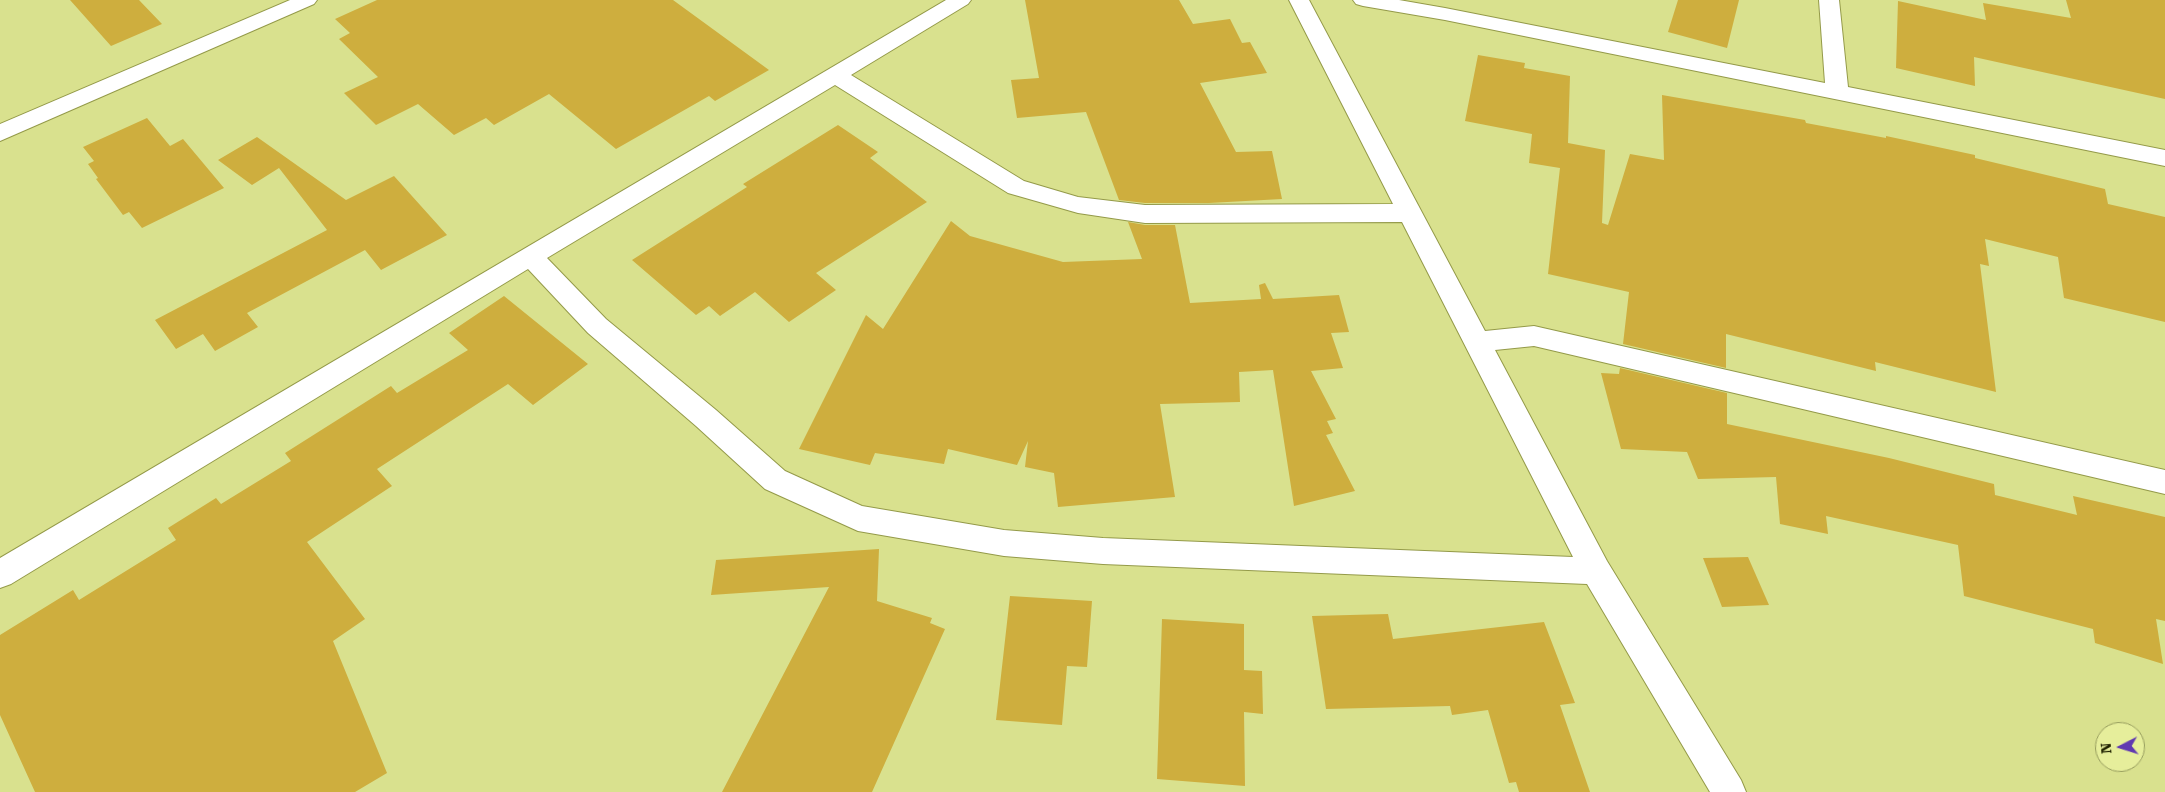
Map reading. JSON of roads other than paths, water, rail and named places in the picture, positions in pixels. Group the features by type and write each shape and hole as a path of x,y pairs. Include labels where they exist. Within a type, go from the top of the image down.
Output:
{"street":[{"path":"0,132 307,0"},
{"path":"0,574 961,0"},
{"path":"1299,0 1596,571 1729,792"},
{"path":"1363,0 1446,7 1836,91 2165,158"},
{"path":"1829,0 1836,91"},
{"path":"835,75 1016,187 1078,205 1145,214 1410,213"},
{"path":"530,256 597,326 706,418 774,480 858,518 1004,543 1103,551 1596,571"},
{"path":"1476,342 1534,336 2165,482"}]}
